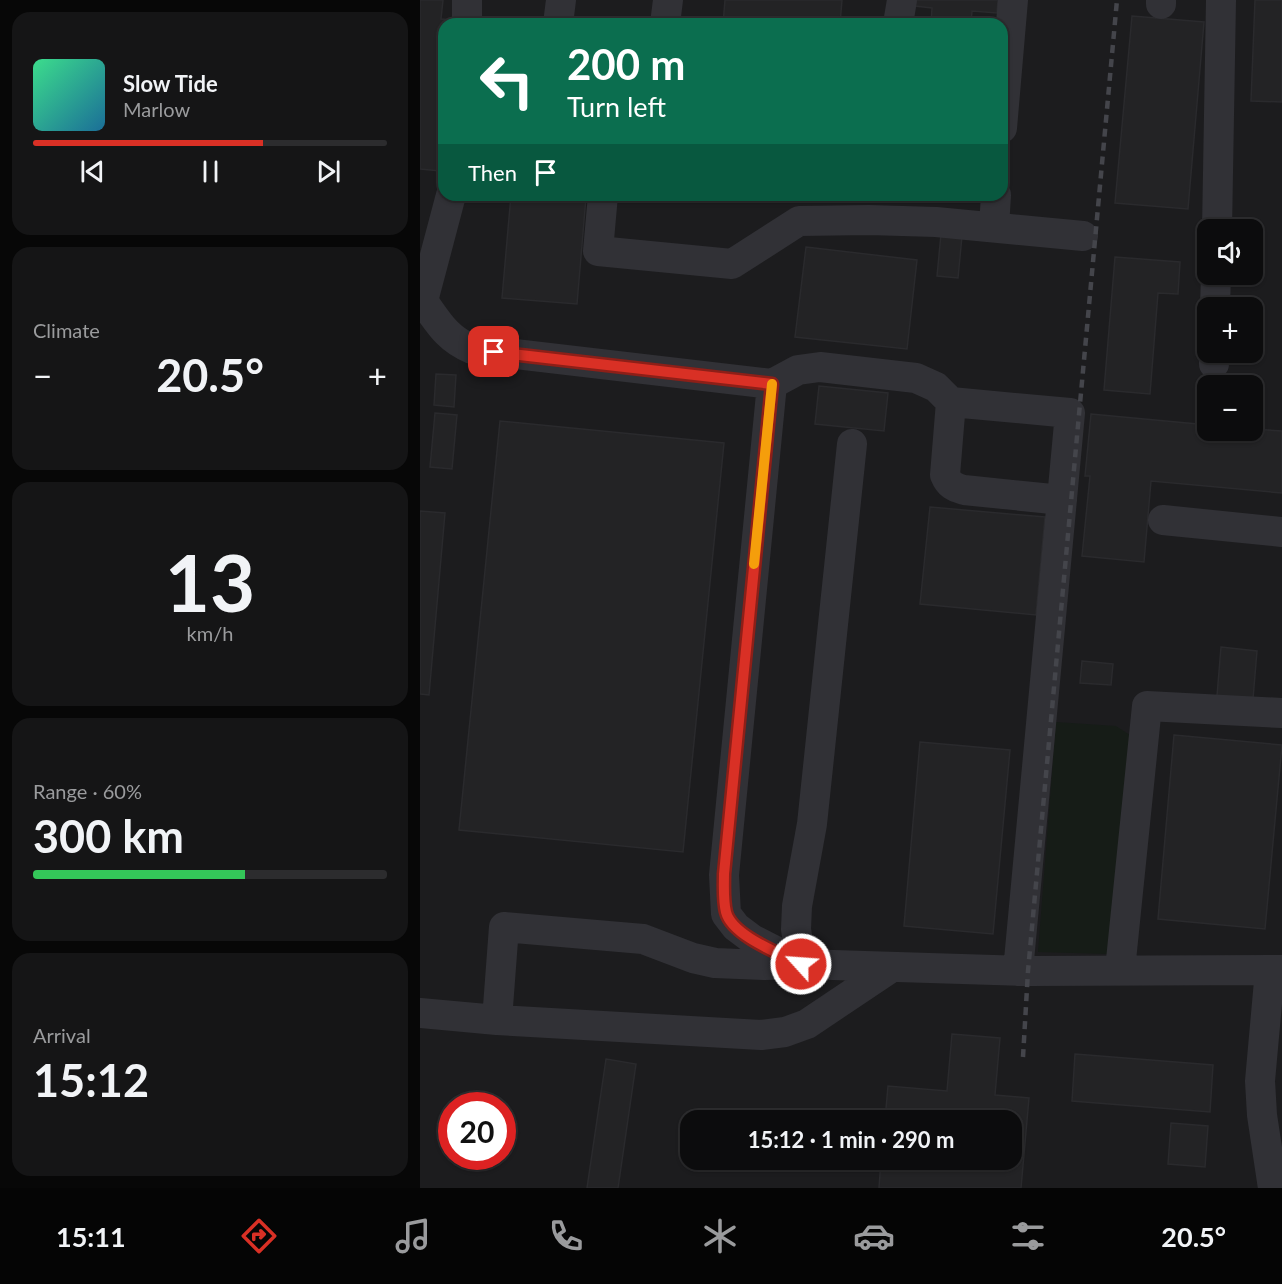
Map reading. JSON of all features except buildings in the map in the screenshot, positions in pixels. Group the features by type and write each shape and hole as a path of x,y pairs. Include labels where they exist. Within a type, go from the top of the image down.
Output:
{"lane":[{"path":"466,18 467,0"},
{"path":"559,18 561,0"},
{"path":"666,18 668,0"},
{"path":"899,18 902,0"},
{"path":"1008,58 1013,0"},
{"path":"1217,219 1221,0"},
{"path":"449,201 421,299 446,333 458,343 472,349 772,384 798,370 820,367 916,378 936,387 951,402 1070,413 1017,971"},
{"path":"602,201 598,251 732,264 799,222 871,207 994,227 1083,236"},
{"path":"994,227 996,201"},
{"path":"772,384 725,863 725,898 726,914 736,927 752,939 801,964"},
{"path":"951,402 945,475 947,482 964,490 1062,500"},
{"path":"801,964 795,929 797,906 812,824 852,444"},
{"path":"1163,520 1282,532"},
{"path":"1120,970 1147,706 1282,712"},
{"path":"497,1020 504,927 644,939 693,958 715,963 1017,971 1276,970 1260,1081 1262,1115 1274,1188"},
{"path":"420,1012 497,1020 761,1035 785,1032 807,1024 892,967"}],"shaded area":[{"path":"420,0 1282,0 1282,1188 420,1188"},
{"path":"1056,722 1116,726 1136,739 1108,954 1038,952"}],"railway":[{"path":"1023,1057 1028,971 1117,0"}],"slow traffic":[{"path":"754,564 772,384"}],"route":[{"path":"494,352 772,384 724,874 725,898 726,914 736,927 752,939 801,964"}]}
